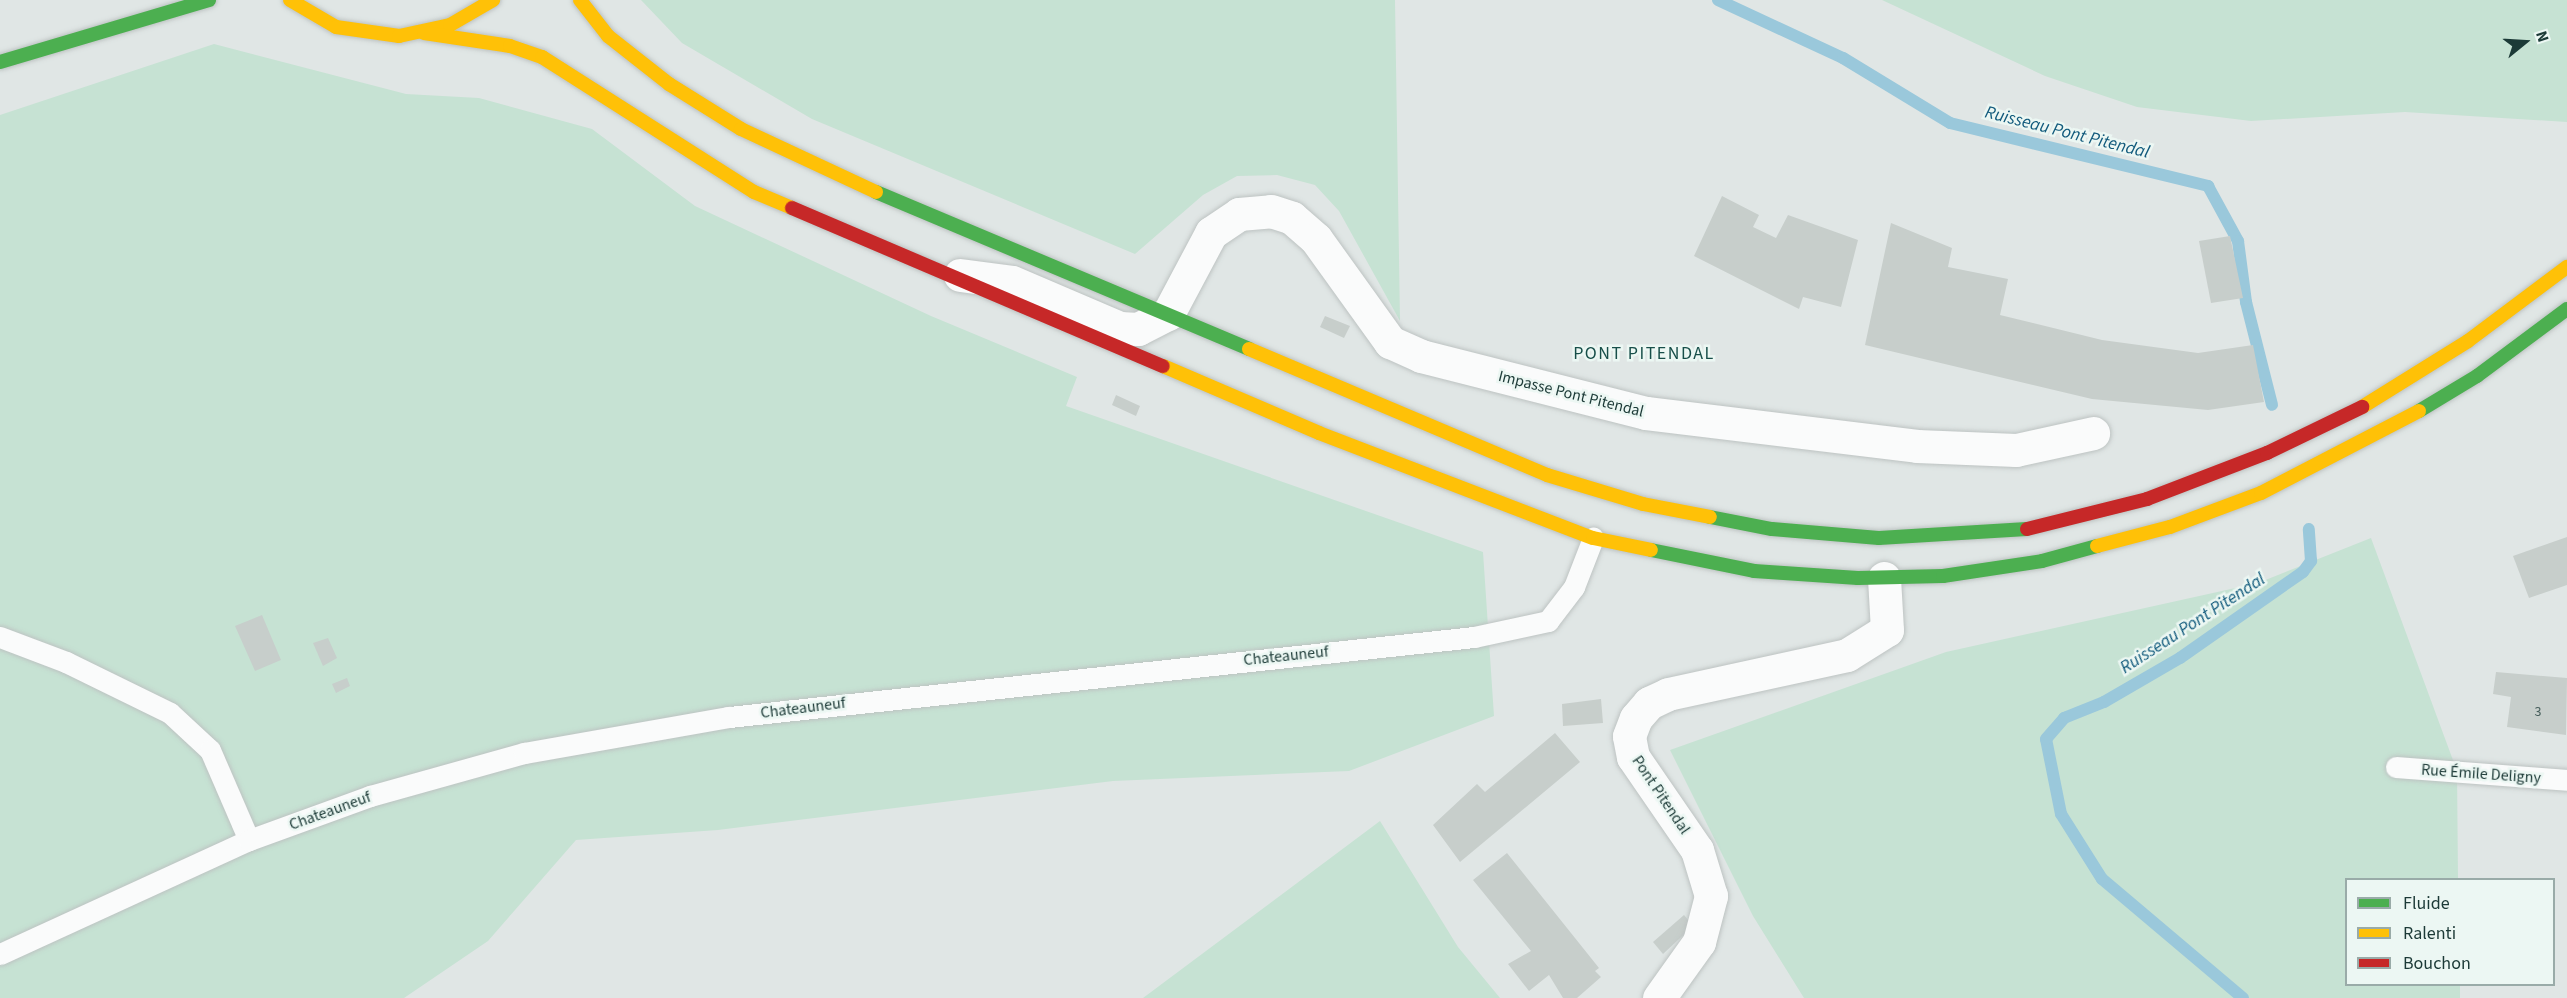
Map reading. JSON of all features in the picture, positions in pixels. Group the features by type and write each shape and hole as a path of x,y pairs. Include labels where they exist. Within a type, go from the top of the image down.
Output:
{"main road":[{"path":"0,62 209,0"},
{"path":"290,0 324,22 361,33 424,33 489,41 542,57 754,192 934,271 1330,437 1593,538 1754,571 1884,578 1951,575 2042,561 2120,542 2230,506 2405,422 2477,376 2567,309"},
{"path":"424,33 462,20 494,0"},
{"path":"580,0 608,36 649,69 765,142 1527,467 1615,496 1772,530 1932,538 2000,533 2064,521 2147,499 2267,453 2398,385 2507,313 2567,267"}],"street":[{"name":"Impasse Pont Pitendal","path":"1168,314 1211,233 1239,214 1272,211 1292,218 1316,239 1389,342 1421,356 1646,413 1917,446 2016,450 2093,433"},
{"path":"934,271 1012,282 1120,328 1148,327 1168,314"},
{"name":"Pont Pitendal","path":"1659,998 1700,942 1711,896 1697,850 1633,757 1629,736 1636,718 1648,703 1668,694 1824,663 1859,649 1887,630 1884,578"}],"lane":[{"name":"Chateauneuf","path":"0,954 249,840 449,771 607,737 729,717 1474,637 1548,621 1574,587 1593,538"},
{"path":"0,637 66,662 170,713 210,750 249,840"},
{"name":"Rue Émile Deligny","path":"2396,767 2567,780"}],"green space":[{"path":"641,0 1395,0 1400,321 1339,211 1315,185 1277,175 1237,176 1203,195 1135,254 812,119 682,43"},
{"path":"1882,0 2567,0 2567,122 2405,112 2251,121 2137,107 2045,76"},
{"path":"214,44 406,94 479,98 592,129 695,206 931,316 1077,377 1066,406 1483,552 1494,716 1349,771 1113,781 718,830 576,840 488,941 404,998 0,998 0,115"},
{"path":"2371,538 2457,771 2458,878 2345,878 2345,986 2460,986 2460,998 1804,998 1753,916 1670,750 1946,652 2258,583"},
{"path":"1380,821 1458,947 1500,998 1143,998"}],"building":[{"path":"1722,196 1759,215 1753,227 1776,238 1788,215 1858,240 1841,307 1803,297 1799,309 1694,256"},
{"path":"1891,223 1952,248 1948,267 2008,279 2000,315 2102,340 2198,353 2253,345 2264,402 2208,410 2092,399 1865,345"},
{"path":"2230,236 2243,298 2211,303 2199,241"},
{"path":"1325,316 1350,326 1344,338 1320,327"},
{"path":"1116,395 1140,406 1136,416 1112,405"},
{"path":"2567,537 2567,585 2529,598 2513,556"},
{"path":"262,615 281,660 255,671 235,626"},
{"path":"328,638 337,658 323,666 313,643"},
{"path":"2496,672 2567,678 2566,735 2507,727 2511,697 2493,694"},
{"path":"347,678 350,686 336,693 332,684"},
{"path":"1601,699 1603,723 1563,726 1562,704"},
{"path":"1555,733 1580,762 1460,862 1433,825 1477,784 1485,792"},
{"path":"1507,853 1599,968 1595,971 1601,977 1577,998 1563,998 1549,975 1529,991 1508,964 1531,951 1473,880"},
{"path":"1684,915 1693,926 1663,954 1653,942"}],"waterway":[{"name":"Ruisseau Pont Pitendal","path":"1718,0 1843,58 1950,123 2208,186 2238,241 2246,302 2272,405"},
{"name":"Ruisseau Pont Pitendal","path":"2243,998 2102,879 2061,814 2046,739 2064,718 2104,702 2180,658 2303,572 2311,561 2309,529"}],"traffic: fast":[{"path":"0,62 209,0"},
{"path":"876,192 1249,349"},
{"path":"2419,411 2477,376 2567,309"},
{"path":"1710,517 1772,529 1879,538 2027,529"},
{"path":"1651,550 1754,571 1858,578 1943,576 2042,561 2097,546"}],"traffic: slow":[{"path":"290,0 336,27 399,36 450,25 493,0"},
{"path":"580,0 608,36 669,84 741,129 876,192"},
{"path":"424,33 510,46 542,57 754,192 792,208"},
{"path":"2362,407 2468,341 2567,267"},
{"path":"1249,349 1547,475 1643,504 1710,517"},
{"path":"1163,366 1319,433 1593,538 1651,550"},
{"path":"2097,546 2170,527 2261,493 2419,411"}],"traffic: jam":[{"path":"792,208 1163,366"},
{"path":"2027,529 2147,499 2267,453 2362,407"}],"district":[{"name":"PONT PITENDAL","path":"1644,354"}]}
